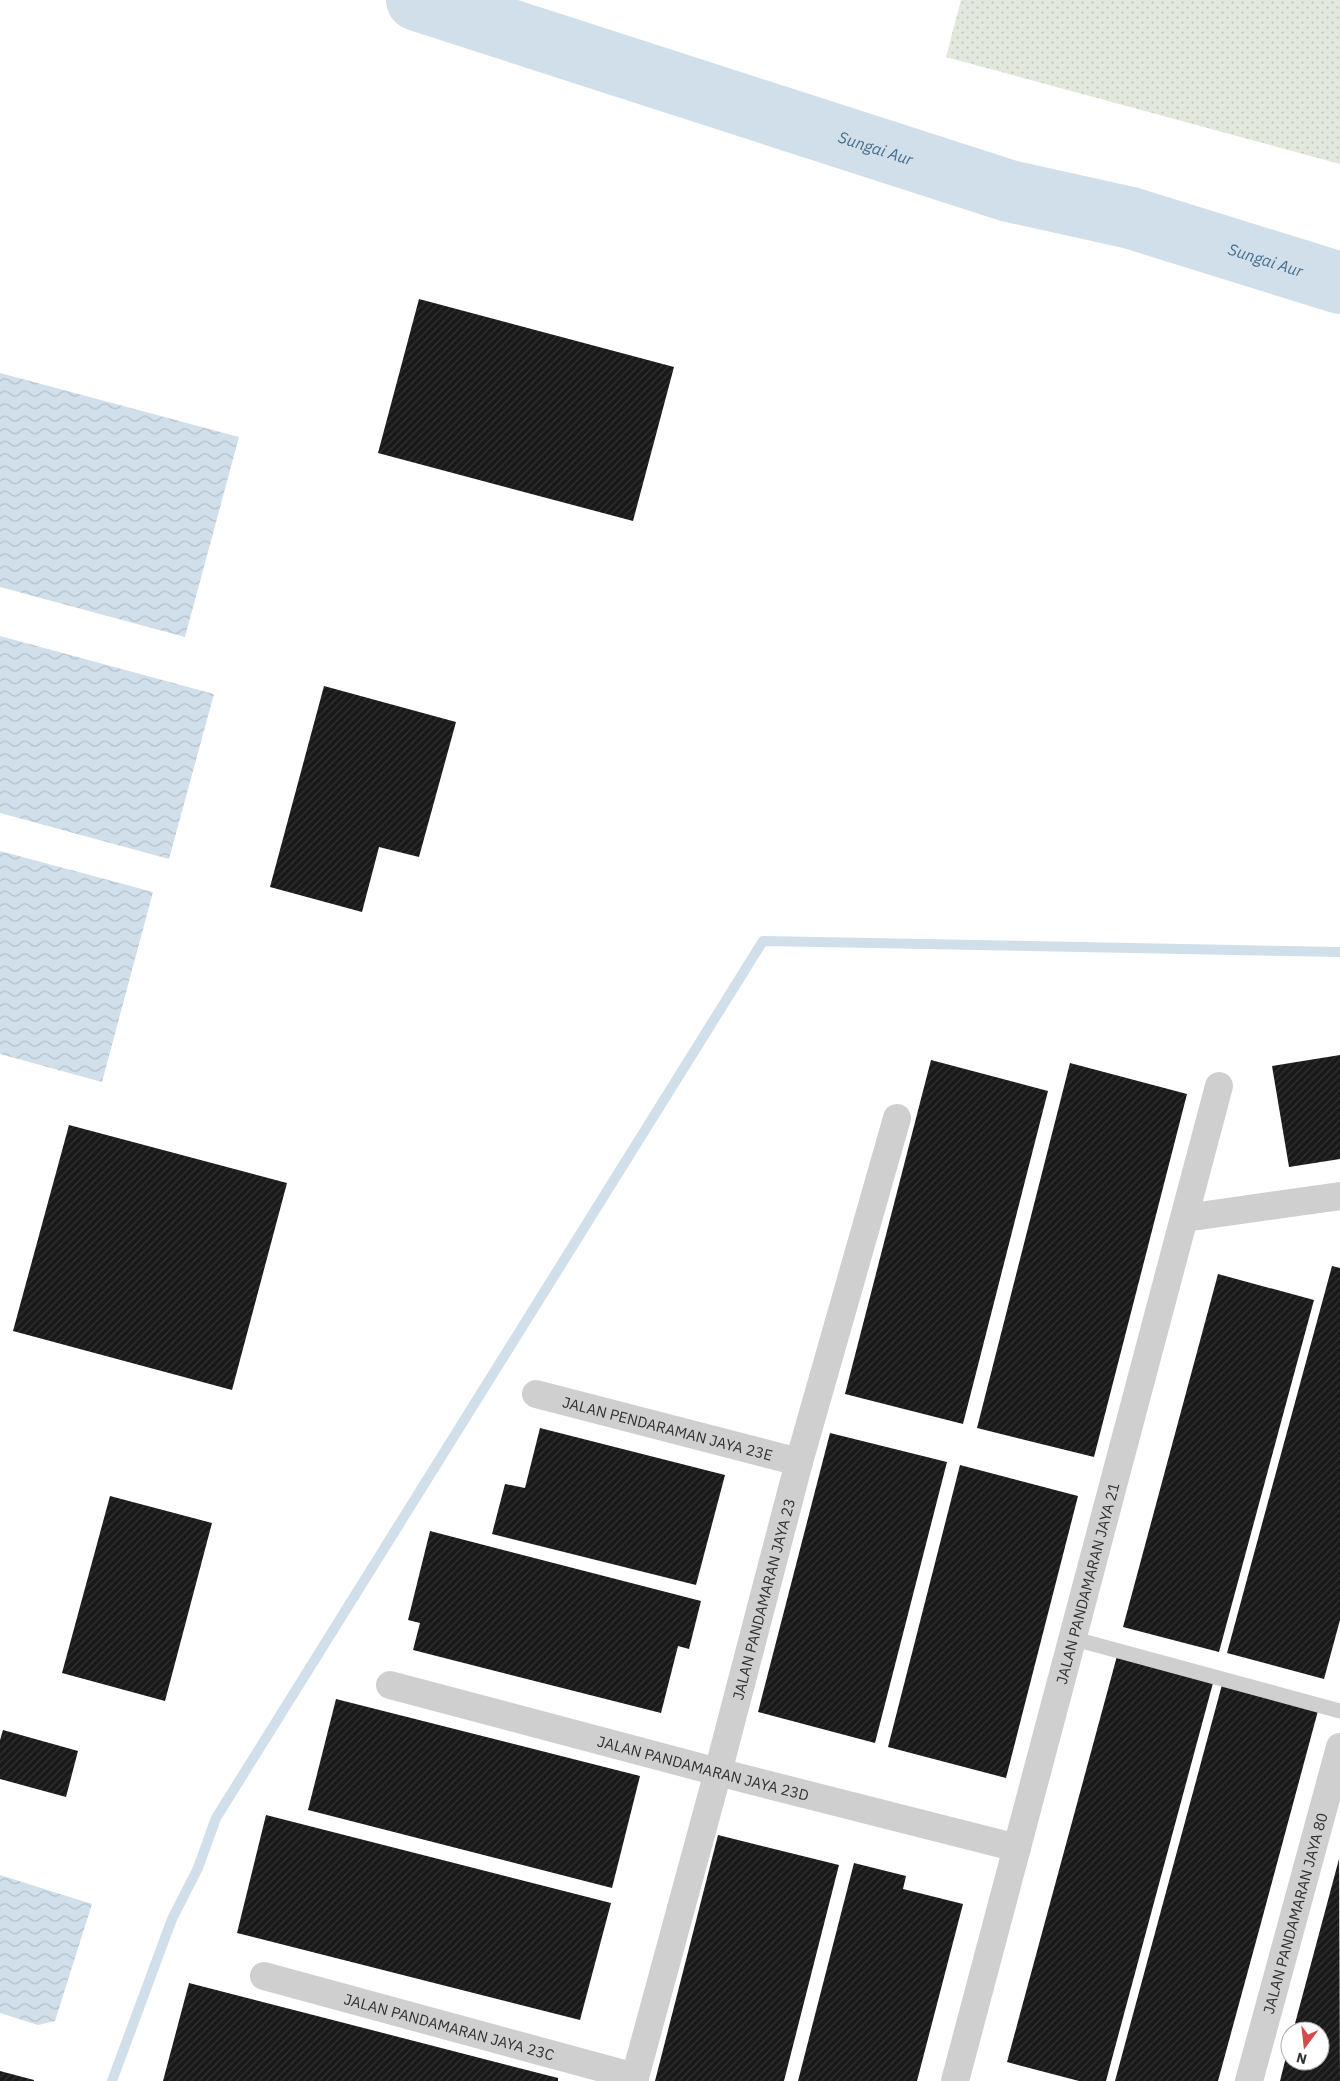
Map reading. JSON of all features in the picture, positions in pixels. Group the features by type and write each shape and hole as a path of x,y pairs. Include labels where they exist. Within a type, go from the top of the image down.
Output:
{"street":[{"name":"JALAN PANDAMARAN JAYA 21","path":"955,2081 1219,1086"},
{"name":"JALAN PANDAMARAN JAYA 23","path":"634,2079 718,1772 799,1462 897,1118"},
{"path":"1185,1218 1340,1196"},
{"name":"JALAN PENDARAMAN JAYA 23E","path":"536,1394 799,1462"},
{"name":"JALAN PANDAMARAN JAYA 23D","path":"390,1684 718,1772 1017,1848"},
{"name":"JALAN PANDAMARAN JAYA 80","path":"1249,2081 1340,1747"},
{"name":"JALAN PANDAMARAN JAYA 23C","path":"264,1976 634,2079"}],"lane":[{"path":"1071,1638 1340,1711"}],"shaded area":[{"path":"961,0 1340,0 1340,164 946,57"}],"water":[{"path":"0,373 239,437 185,637 0,587"},
{"path":"0,636 214,694 169,859 0,813"},
{"path":"0,851 153,892 102,1082 0,1054"},
{"path":"0,1875 92,1904 55,2021 38,2025 0,2013"}],"building":[{"path":"419,299 674,367 633,521 378,453"},
{"path":"324,686 456,722 419,857 379,847 362,912 270,887"},
{"path":"1340,1055 1340,1159 1289,1167 1272,1066"},
{"path":"931,1060 1048,1091 963,1424 845,1394"},
{"path":"1070,1063 1187,1094 1094,1457 977,1428"},
{"path":"69,1125 287,1183 232,1390 13,1331"},
{"path":"1332,1266 1340,1268 1340,1620 1324,1679 1227,1653"},
{"path":"1218,1274 1314,1300 1219,1652 1123,1627"},
{"path":"540,1428 725,1475 696,1585 492,1534 505,1484 525,1488"},
{"path":"830,1433 947,1462 875,1743 758,1712"},
{"path":"960,1465 1078,1496 1006,1778 888,1747"},
{"path":"110,1496 212,1523 165,1701 62,1673"},
{"path":"430,1531 701,1601 689,1649 678,1646 661,1713 413,1650 420,1623 408,1620"},
{"path":"1117,1656 1213,1683 1106,2081 1079,2081 1007,2062"},
{"path":"1223,1681 1319,1707 1261,1923 1218,2081 1115,2081"},
{"path":"336,1699 640,1776 612,1888 308,1810"},
{"path":"3,1730 78,1751 66,1797 0,1779 0,1740"},
{"path":"266,1815 611,1903 580,2020 237,1933"},
{"path":"718,1835 839,1865 784,2081 655,2081"},
{"path":"1339,1859 1340,2081 1280,2081 1282,2071 1330,2071 1330,2021 1296,2021"},
{"path":"854,1863 906,1876 903,1889 963,1904 917,2081 798,2081"},
{"path":"189,1983 558,2078 558,2081 163,2081"},
{"path":"0,2071 34,2080 34,2081 0,2081"}],"waterway":[{"name":"Sungai Aur","path":"417,0 1009,191 1131,218 1340,283"},
{"path":"112,2081 172,1919 198,1868 216,1818 763,941 1340,952"}]}
